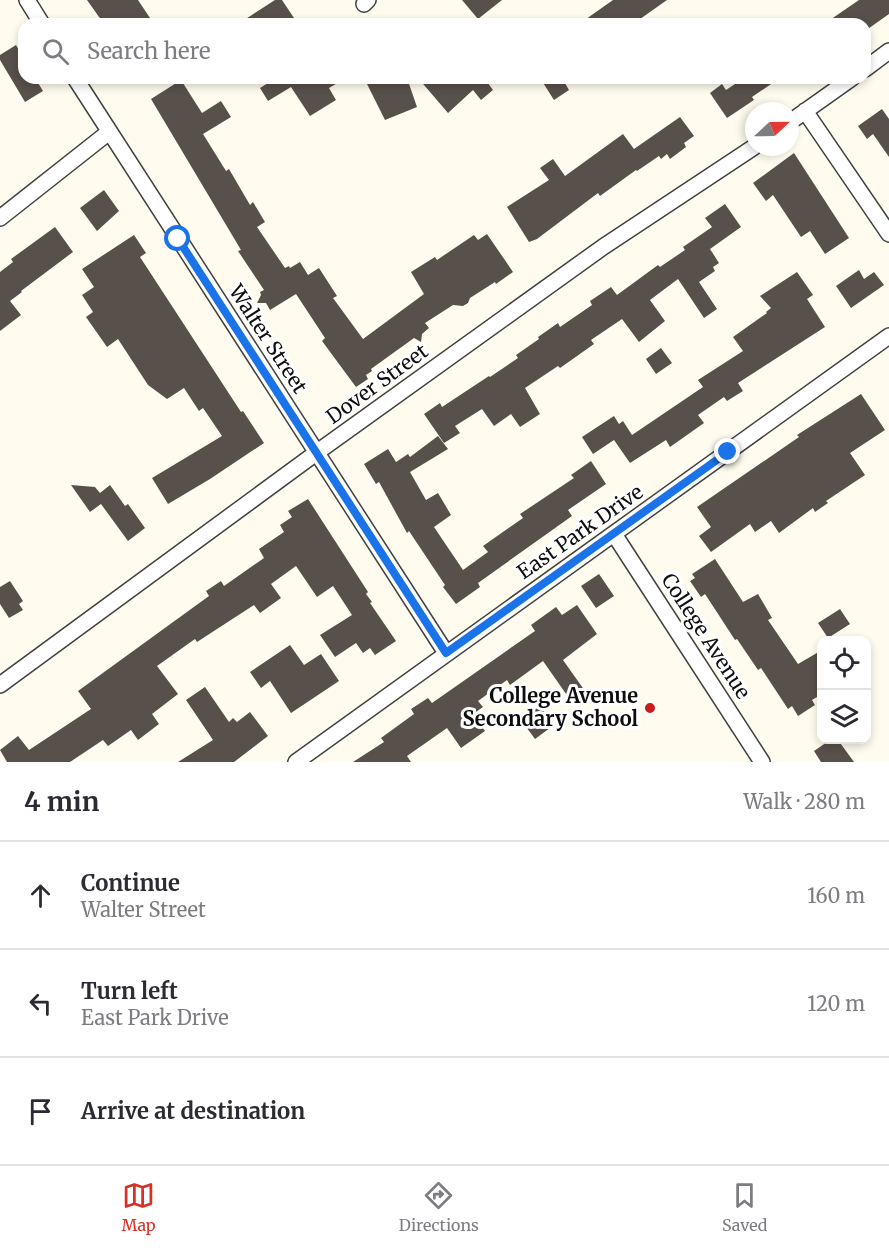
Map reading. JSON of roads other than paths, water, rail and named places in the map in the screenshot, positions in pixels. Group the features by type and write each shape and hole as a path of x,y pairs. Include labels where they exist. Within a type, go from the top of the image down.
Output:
{"street":[{"path":"27,0 38,18"},
{"path":"871,64 889,51"},
{"name":"Walter Street","path":"79,84 446,653"},
{"path":"799,115 843,84"},
{"path":"805,111 889,234"},
{"path":"0,218 109,132"},
{"name":"Dover Street","path":"0,685 603,246 745,153"},
{"name":"East Park Drive","path":"296,762 889,336"},
{"name":"College Avenue","path":"614,534 762,762"}],"place":[{"name":"College Avenue Secondary School","path":"650,708"}]}
